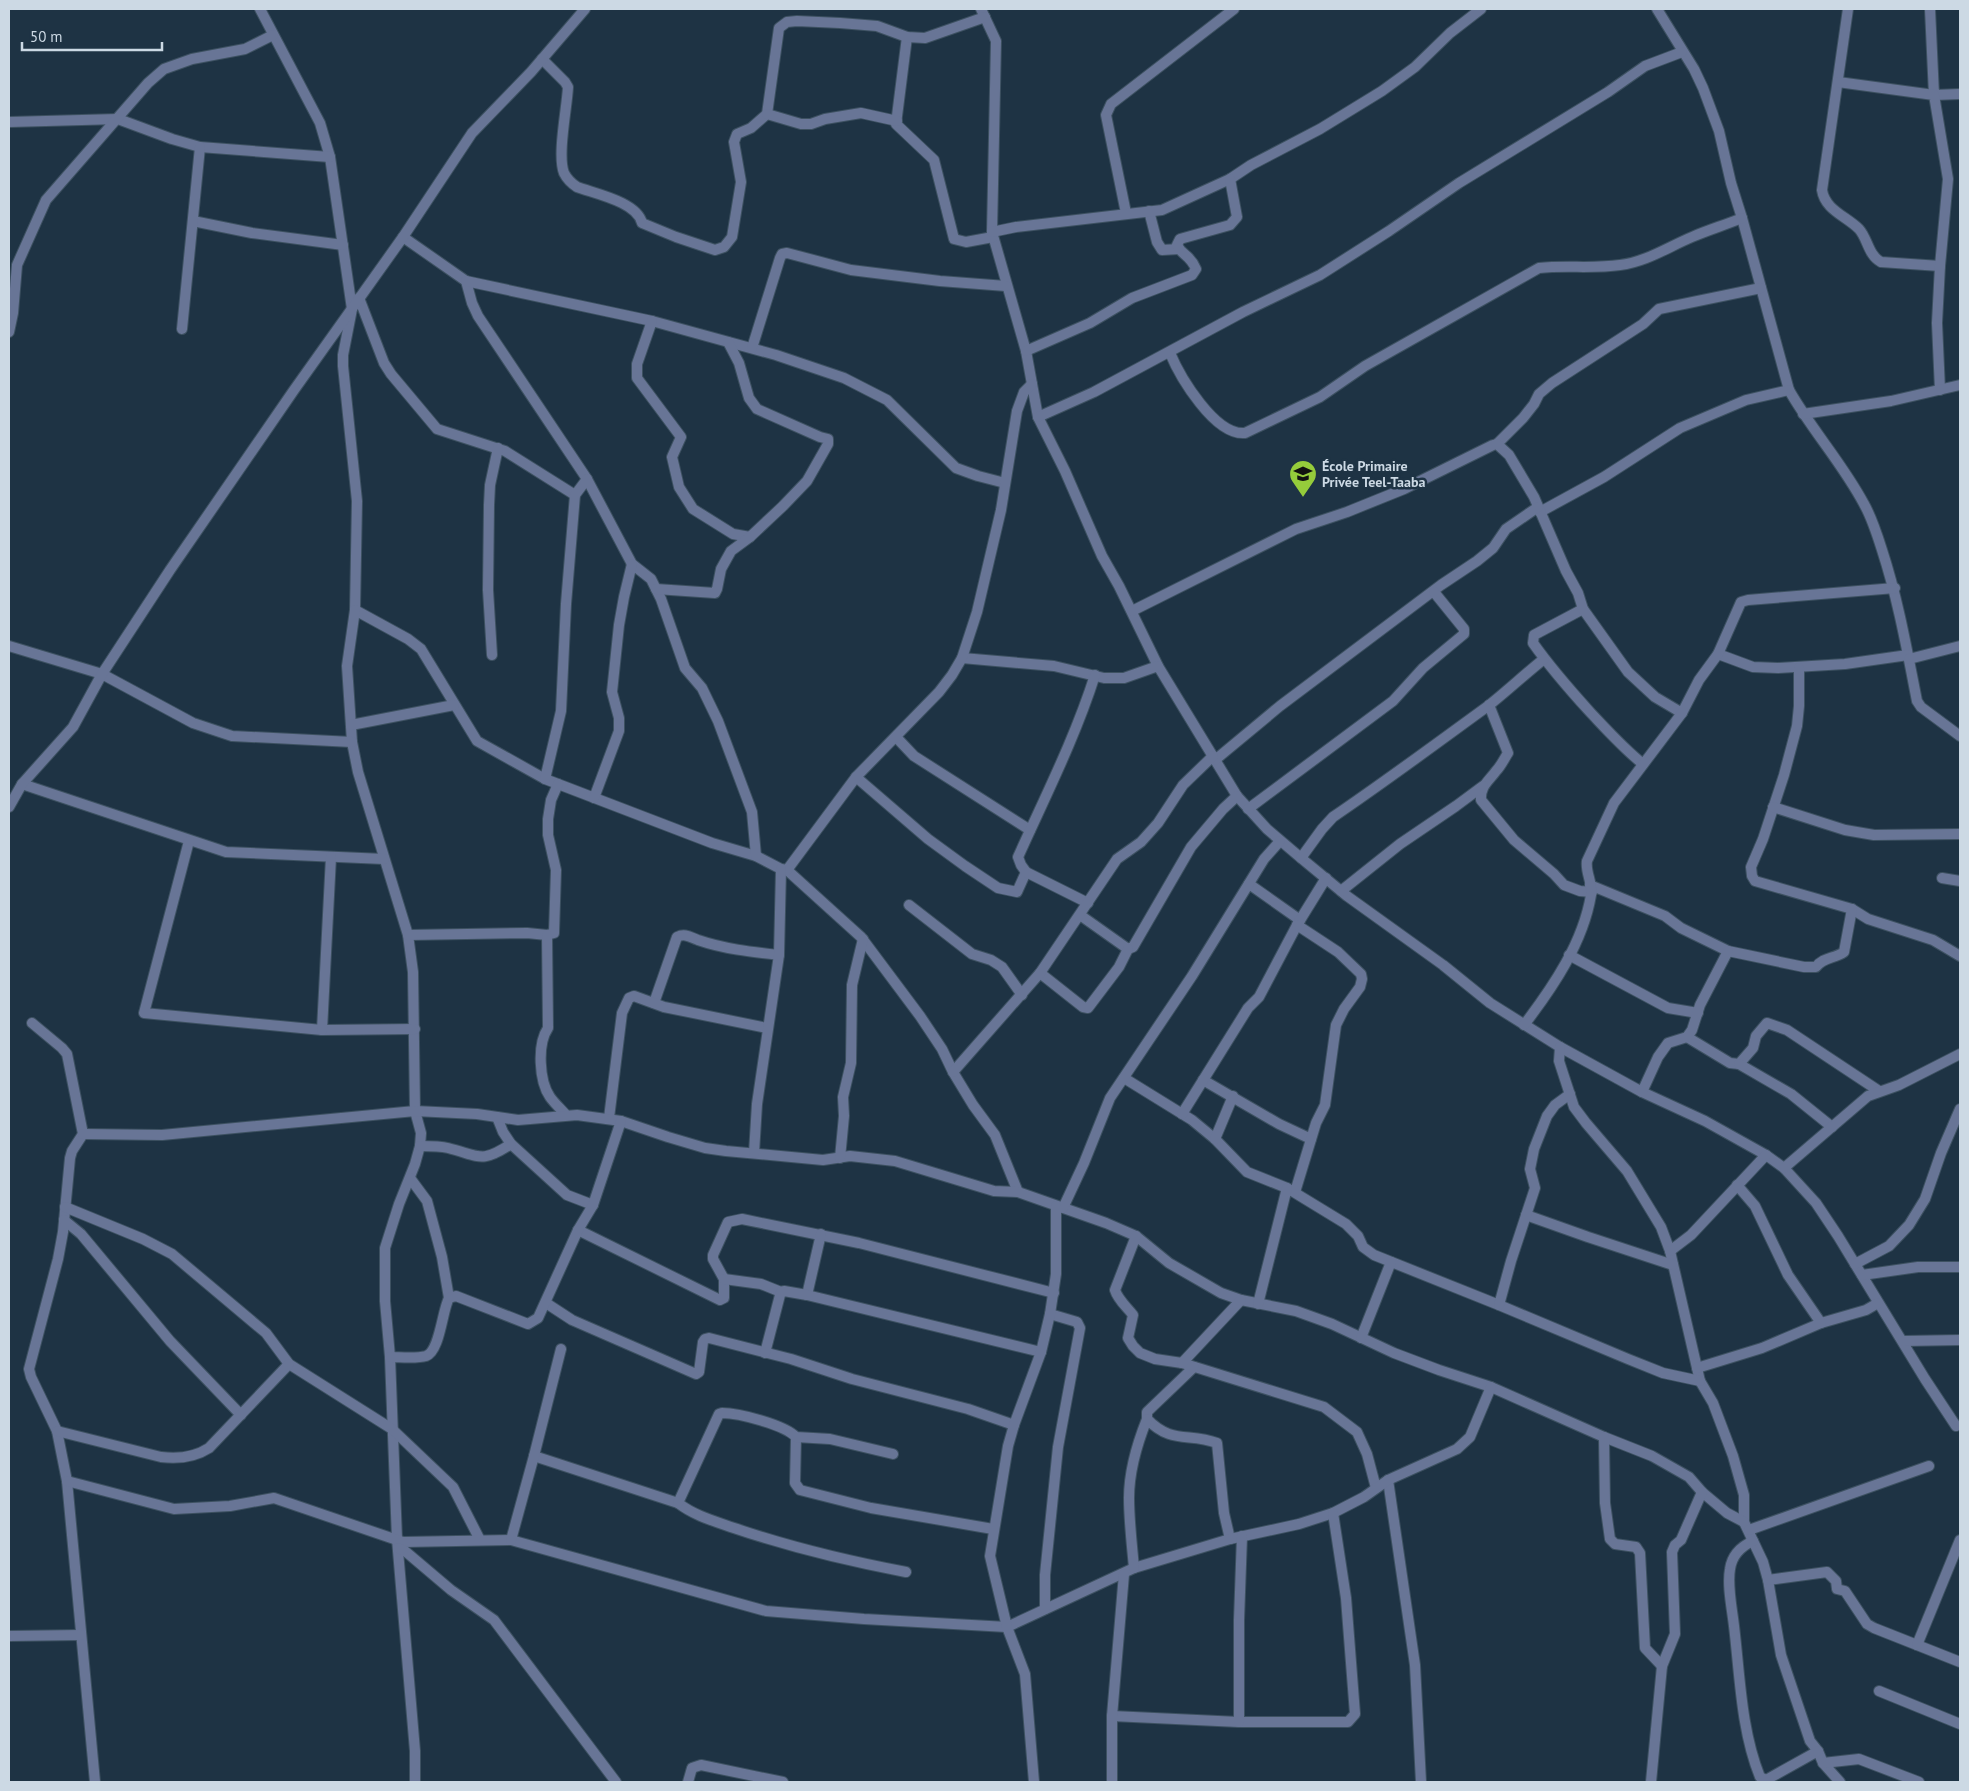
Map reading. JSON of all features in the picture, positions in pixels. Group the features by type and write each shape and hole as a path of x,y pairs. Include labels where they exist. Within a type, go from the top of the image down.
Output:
{"street":[{"path":"260,9 320,123 330,157 352,309 342,366 356,501 355,610 347,666 352,742 358,772 408,935 413,972 415,1111 421,1133 420,1146 385,1248 385,1301 390,1357 398,1543 415,1782"},
{"path":"9,807 22,784 73,727 102,674 170,570 403,237 472,133 542,59 585,9"},
{"path":"1126,213 1106,115 1111,104 1234,9"},
{"path":"907,37 898,126 934,160 954,239 959,242 966,242 993,235 1016,226 1067,222 1174,206 1230,179 1251,165 1320,130 1415,67 1450,33 1480,9"},
{"path":"1657,9 1704,88 1719,132 1731,183 1789,390 1864,504 1895,588 1917,701 1921,707 1960,736"},
{"path":"1848,9 1822,190 1824,199 1860,230 1874,258 1881,262 1940,266"},
{"path":"1930,9 1934,95 1948,179 1936,323 1940,390"},
{"path":"542,59 568,87 562,155 564,171 569,182 577,187 632,208 640,216 642,224 715,250 724,246 732,237 741,182 734,142 737,134 751,128 767,114 779,28 787,22 840,22 877,26 907,37 925,38 983,13 996,41 993,235 1006,286 1017,314 1038,418 1065,471 1102,556 1158,666 1237,796 1248,809 1300,858 1341,891 1444,964 1476,993 1560,1047 1642,1092 1705,1121 1766,1155 1784,1168 1816,1203 1956,1426"},
{"path":"9,332 14,313 17,265 46,200 148,83 164,69 192,60 245,49 273,35"},
{"path":"1038,418 1094,392 1170,353 1243,312 1320,275 1459,183 1608,92 1645,66 1682,52"},
{"path":"1838,82 1934,95 1960,94"},
{"path":"767,114 801,124 811,124 825,118 861,113 897,121"},
{"path":"9,122 118,119 200,147 330,157"},
{"path":"182,329 200,147"},
{"path":"1026,351 1090,323 1132,298 1192,274 1196,269 1192,259 1179,249 1177,245 1180,239 1230,225 1237,217 1230,179"},
{"path":"1149,211 1157,242 1162,250 1179,249"},
{"path":"1170,353 1176,367 1200,402 1220,425 1238,434 1245,433 1320,397 1365,366 1533,271 1560,266 1580,268 1621,265 1660,252 1742,218"},
{"path":"193,221 252,233 343,245"},
{"path":"403,237 466,281 652,321 752,348 844,378 887,400 956,468 1005,483"},
{"path":"752,348 780,258 782,254 786,253 851,270 940,281 1006,286"},
{"path":"466,281 478,316 587,480 632,564 651,579 667,616 685,668 702,688 718,721 752,812 756,856"},
{"path":"1132,612 1296,529 1347,512 1404,489 1492,444 1497,444 1523,418 1539,394 1552,383 1643,324 1659,308 1761,288"},
{"path":"359,298 384,363 437,429 498,448 575,495"},
{"path":"652,321 637,364 637,378 681,438 672,457 680,487 693,509 733,534 750,537"},
{"path":"656,589 715,593 724,562 732,551 750,537 807,481 828,444 828,439 757,409 749,398 738,363 728,342"},
{"path":"754,1153 757,1104 779,955 784,869 856,777 939,692 962,658 977,612 1001,510 1017,411 1024,392 1032,384"},
{"path":"1803,414 1891,401 1960,385"},
{"path":"953,1072 1040,973 1117,859 1141,842 1158,824 1183,785 1214,758 1280,706 1434,592 1441,584 1478,561 1493,548 1506,529 1539,509 1604,476 1680,428 1746,400 1789,390"},
{"path":"1497,444 1509,455 1518,468 1578,593 1583,609 1628,672 1655,697 1682,713"},
{"path":"492,654 488,590 489,505 490,485 498,448"},
{"path":"546,779 561,711 566,604 575,495 587,480"},
{"path":"594,798 619,731 619,718 612,692 622,606 632,564"},
{"path":"1524,1025 1547,994 1569,956 1584,923 1591,889 1586,868 1587,860 1614,803 1659,746 1682,713 1699,680 1718,654 1741,602 1895,588"},
{"path":"1248,809 1392,701 1423,668 1464,634 1464,629 1434,592"},
{"path":"1583,609 1534,635 1533,643 1544,659 1624,749 1643,764"},
{"path":"355,610 408,639 421,649 477,741 546,779 637,813 712,844 756,856 784,869 863,940 920,1016 942,1048 953,1072 973,1105 995,1135 1018,1192"},
{"path":"9,646 102,674 193,723 232,736 352,742"},
{"path":"1718,654 1753,667 1799,668 1908,657 1960,646"},
{"path":"962,658 1054,666 1104,678 1124,678 1158,666"},
{"path":"1300,858 1333,817 1422,755 1462,723 1489,705 1544,659"},
{"path":"1799,668 1797,726 1773,807 1751,867 1752,876 1755,881 1852,909 1868,919 1933,940 1960,956"},
{"path":"1088,904 1026,872 1018,857 1062,761 1095,676"},
{"path":"351,725 454,705"},
{"path":"1341,891 1400,844 1483,786 1497,770 1508,753 1489,705"},
{"path":"896,737 914,756 1030,830"},
{"path":"856,777 928,840 998,888 1017,892 1026,872"},
{"path":"22,784 226,852 384,859"},
{"path":"408,935 526,933 547,935 554,933 556,870 548,835 548,819 551,800 558,784"},
{"path":"1483,786 1480,793 1481,800 1514,840 1564,885 1580,891 1591,889 1665,916 1681,928 1728,951 1791,965 1816,967 1820,962 1844,952 1852,909"},
{"path":"1040,973 1083,1007 1088,1008 1119,966 1128,949 1136,944 1191,847 1237,796"},
{"path":"1773,807 1845,830 1874,835 1960,834"},
{"path":"1034,1782 1025,1674 1007,1627 990,1556 1002,1476 1014,1425 1041,1352 1050,1314 1056,1274 1060,1207 1084,1163 1110,1098 1192,976 1264,860 1280,840"},
{"path":"189,841 144,1013 322,1030 415,1029"},
{"path":"322,1030 331,857"},
{"path":"1182,1114 1248,1008 1259,997 1298,923 1326,878"},
{"path":"1942,878 1960,881"},
{"path":"1249,884 1338,952 1361,974 1362,979 1360,986 1344,1009 1336,1025 1325,1105 1316,1123 1291,1190 1258,1304"},
{"path":"909,905 972,954 991,960 1002,967 1022,995"},
{"path":"1080,915 1128,949"},
{"path":"547,935 548,1028 542,1037 543,1082 550,1097 566,1115"},
{"path":"654,1004 676,937 689,936 735,949 779,955"},
{"path":"840,1158 844,1116 843,1097 851,1062 852,985 863,940"},
{"path":"1642,1092 1658,1057 1668,1043 1687,1037 1692,1030 1698,1013 1728,951"},
{"path":"1569,956 1668,1008 1698,1013"},
{"path":"608,1118 622,1013 629,998 634,996 654,1004 724,1021 767,1028"},
{"path":"32,1023 67,1054 83,1134 72,1151 70,1158 58,1259 29,1368 31,1377 57,1431 67,1481 95,1782"},
{"path":"1739,1064 1753,1048 1756,1036 1766,1023 1787,1030 1879,1091"},
{"path":"1687,1037 1730,1063 1739,1064 1792,1094 1832,1128"},
{"path":"1560,1047 1559,1060 1574,1107 1627,1171 1661,1226 1670,1251 1700,1381 1713,1403 1733,1456 1744,1495 1747,1526 1763,1562 1781,1655 1810,1741 1818,1751 1823,1763 1840,1782"},
{"path":"1784,1168 1868,1096 1899,1085 1960,1054"},
{"path":"1124,1078 1182,1114 1215,1139 1247,1172 1291,1190 1346,1224 1358,1236 1362,1247 1374,1255 1654,1369 1700,1381"},
{"path":"1203,1080 1279,1124 1311,1139"},
{"path":"1499,1305 1535,1188 1530,1170 1540,1130 1555,1105 1570,1094"},
{"path":"1215,1139 1233,1096"},
{"path":"1855,1264 1890,1246 1909,1225 1925,1199 1941,1153 1960,1109"},
{"path":"83,1134 162,1135 415,1111 477,1114 518,1120 566,1115 608,1118 621,1121 668,1138 705,1148 823,1160 850,1156 895,1161 994,1191 1018,1192 1086,1215 1136,1236 1169,1263 1208,1287 1241,1300 1296,1311 1332,1324 1439,1370 1491,1387 1670,1465 1689,1477 1702,1492 1726,1513 1747,1526"},
{"path":"498,1117 503,1132 511,1144 567,1195 593,1205"},
{"path":"449,1298 456,1296 528,1324 538,1318 578,1230 593,1205 621,1121"},
{"path":"420,1146 446,1147 474,1157 483,1158 497,1154 511,1144"},
{"path":"1670,1251 1691,1235 1766,1155"},
{"path":"390,1357 425,1356 432,1352 449,1298 442,1257 427,1201 410,1178"},
{"path":"1737,1185 1755,1206 1788,1276 1821,1323"},
{"path":"64,1207 143,1239 172,1254 266,1334 289,1364 392,1429 453,1487 480,1540"},
{"path":"1526,1215 1673,1265"},
{"path":"578,1230 720,1300 724,1298 724,1279 713,1259 713,1255 728,1222 742,1219 821,1234 1054,1293"},
{"path":"64,1220 81,1234 182,1355 240,1415"},
{"path":"806,1295 821,1234"},
{"path":"1136,1236 1115,1290 1117,1298 1124,1303 1133,1316 1128,1338 1133,1346 1140,1353 1155,1359 1182,1363 1324,1407 1357,1432 1376,1488"},
{"path":"1361,1338 1391,1262"},
{"path":"1862,1275 1918,1267 1960,1267"},
{"path":"724,1279 761,1284 781,1292 806,1295 1041,1352"},
{"path":"765,1353 781,1292"},
{"path":"1182,1363 1241,1300"},
{"path":"546,1303 572,1320 696,1374 699,1372 703,1342 709,1338 791,1359 852,1379 968,1409 1014,1425"},
{"path":"1697,1368 1762,1348 1821,1323 1866,1310 1878,1303"},
{"path":"1045,1609 1045,1575 1058,1447 1080,1328 1077,1322 1050,1314"},
{"path":"1903,1341 1960,1340"},
{"path":"511,1540 561,1349"},
{"path":"57,1431 170,1458 199,1454 209,1448 289,1364"},
{"path":"1134,1568 1129,1498 1133,1464 1139,1438 1147,1419 1147,1412 1194,1367"},
{"path":"398,1543 511,1540 766,1611 1007,1627 1134,1568 1230,1539 1299,1524 1333,1513 1388,1480 1457,1449 1465,1443 1470,1437 1491,1387"},
{"path":"678,1503 719,1414 728,1413 769,1424 791,1432 796,1437 830,1439 894,1454"},
{"path":"1147,1419 1167,1435 1210,1440 1217,1443 1224,1512 1230,1539"},
{"path":"796,1437 795,1483 800,1490 870,1508 994,1529"},
{"path":"1604,1437 1605,1503 1610,1539 1615,1544 1636,1547 1640,1554 1645,1648 1662,1666"},
{"path":"534,1456 678,1503 690,1512 764,1538 855,1562 906,1572"},
{"path":"1747,1526 1929,1466"},
{"path":"1388,1480 1415,1666 1421,1782"},
{"path":"67,1481 174,1509 230,1506 274,1498 398,1543 451,1590 494,1620 616,1782"},
{"path":"1651,1782 1662,1666 1675,1634 1672,1552 1675,1545 1682,1540 1702,1492"},
{"path":"1112,1716 1240,1722 1348,1722 1355,1714 1346,1598 1333,1513"},
{"path":"1240,1722 1238,1620 1242,1536"},
{"path":"1917,1645 1960,1540"},
{"path":"1753,1541 1743,1545 1736,1554 1732,1561 1729,1575 1742,1698 1752,1756 1760,1777 1766,1780 1818,1751"},
{"path":"1768,1580 1828,1573 1836,1581 1837,1589 1845,1591 1867,1624 1882,1632 1960,1662"},
{"path":"1112,1782 1112,1716 1124,1574"},
{"path":"9,1636 82,1635"},
{"path":"1879,1691 1960,1724"},
{"path":"1823,1763 1859,1759 1919,1782"},
{"path":"688,1782 692,1768 701,1765 783,1782"}],"place":[{"name":"École Primaire Privée Teel-Taaba","path":"1303,498"}]}
